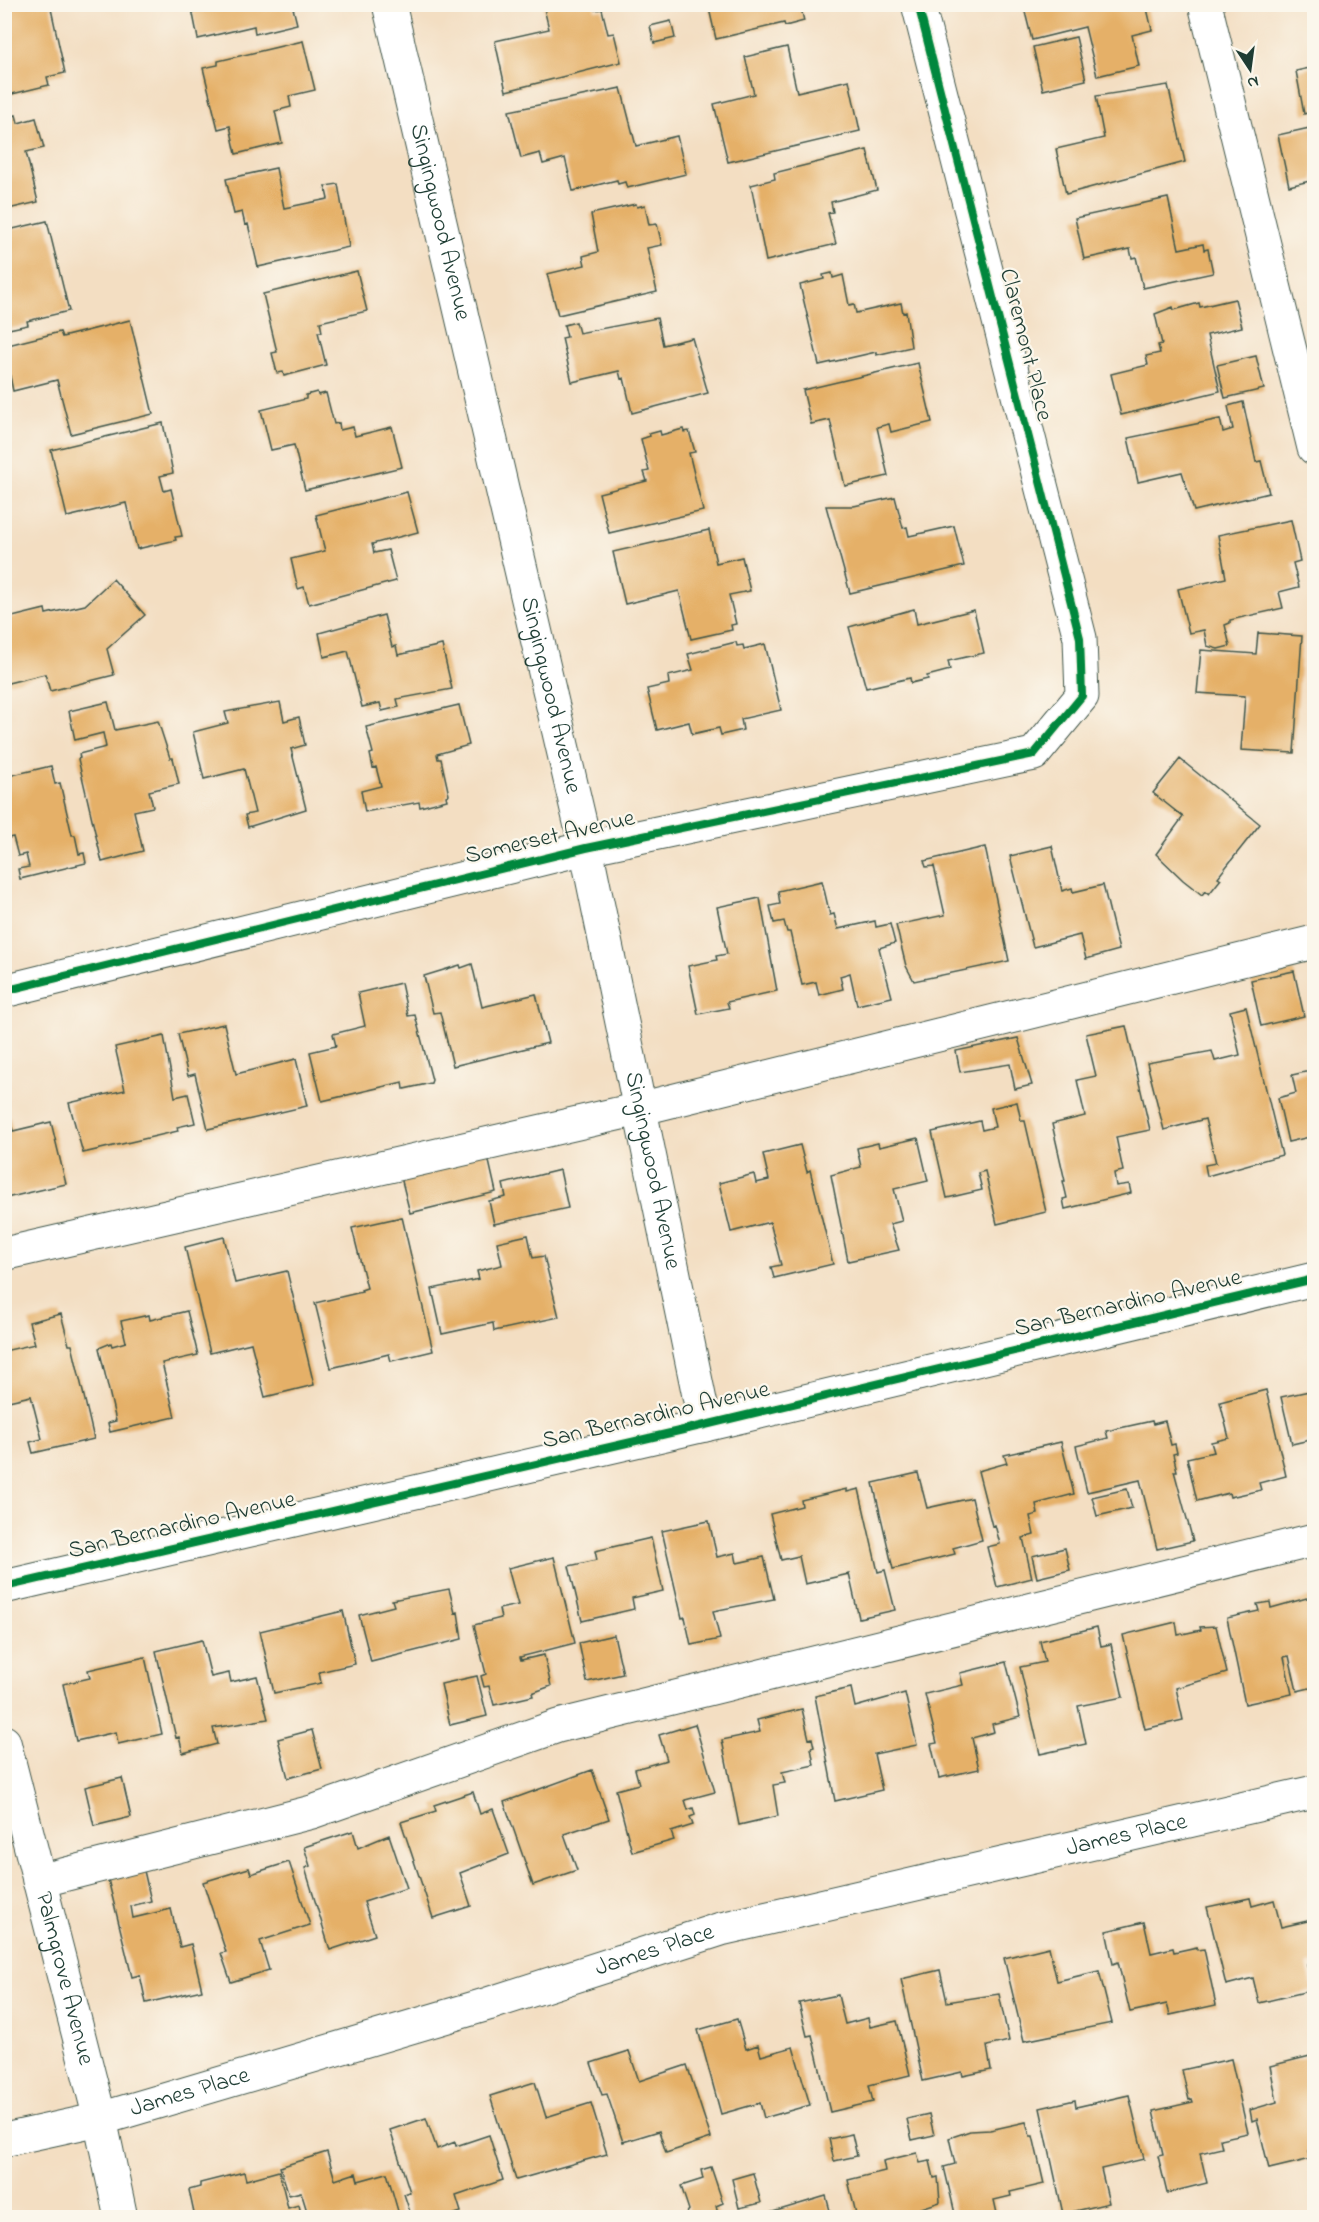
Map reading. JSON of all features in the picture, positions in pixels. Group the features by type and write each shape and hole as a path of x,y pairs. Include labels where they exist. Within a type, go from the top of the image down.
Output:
{"street":[{"name":"Singingwood Avenue","path":"388,4 586,848 705,1425"},
{"name":"Claremont Place","path":"918,4 1080,638 1082,696"},
{"path":"1205,4 1314,448"},
{"name":"Somerset Avenue","path":"4,991 586,848 1034,754 1082,696"},
{"path":"4,1254 639,1109 1314,942"},
{"name":"San Bernardino Avenue","path":"4,1587 705,1425 1314,1279"},
{"path":"39,1881 312,1812 558,1726 1314,1540"},
{"name":"Palmgrove Avenue","path":"4,1742 100,2119 121,2217"},
{"name":"James Place","path":"4,2140 100,2119 488,2004 721,1929 1314,1792"}],"building":[{"path":"4,4 50,4 65,73 47,77 49,85 4,96"},
{"path":"191,4 292,4 297,24 255,34 254,26 198,39"},
{"path":"543,4 594,4 595,10 602,9 608,34 614,33 621,62 506,91 495,41 549,29"},
{"path":"708,4 800,4 804,21 785,26 784,23 716,39"},
{"path":"1023,4 1146,4 1152,30 1132,35 1139,66 1097,76 1085,27 1032,40"},
{"path":"671,21 675,38 654,43 650,26"},
{"path":"1076,37 1086,80 1043,90 1033,47"},
{"path":"303,41 315,90 289,96 291,107 275,111 282,143 236,154 230,126 218,129 203,68 218,65 218,61"},
{"path":"787,47 797,92 849,80 860,131 728,162 714,104 754,94 745,57"},
{"path":"1314,67 1314,111 1304,114 1296,71"},
{"path":"1168,85 1185,162 1066,194 1056,149 1104,138 1096,96"},
{"path":"621,88 636,146 677,136 686,174 627,188 625,182 618,184 617,180 573,191 565,158 543,164 540,153 521,158 509,111"},
{"path":"16,115 18,123 36,118 44,148 26,152 38,202 4,210 4,118"},
{"path":"1314,127 1314,180 1289,186 1278,135"},
{"path":"867,150 877,190 831,202 833,212 828,213 836,244 766,261 751,185 775,179 774,173"},
{"path":"276,168 284,208 328,199 325,186 338,184 349,247 258,267 248,224 245,225 242,212 234,214 226,179"},
{"path":"1168,198 1179,249 1203,244 1204,250 1208,249 1213,273 1143,288 1136,257 1132,258 1130,249 1084,259 1075,218"},
{"path":"636,204 637,207 645,205 649,225 657,224 662,245 647,248 657,292 558,315 547,274 585,265 583,256 598,252 591,214"},
{"path":"47,221 69,311 27,321 28,325 4,330 4,231"},
{"path":"357,271 367,311 320,322 322,332 318,332 326,365 284,376 283,372 277,373 272,353 277,352 263,294"},
{"path":"832,273 833,278 843,275 849,305 854,304 856,313 901,303 903,313 906,312 911,347 876,355 876,352 819,365 800,285 824,279 823,275"},
{"path":"1235,299 1242,327 1207,335 1220,391 1121,415 1111,374 1148,365 1146,356 1160,353 1158,345 1162,344 1155,314 1173,307 1174,310 1199,303 1200,307"},
{"path":"657,318 663,345 692,338 708,393 632,413 624,378 621,379 619,371 572,382 562,338 567,337 564,325 576,322 579,333"},
{"path":"130,320 153,414 71,434 57,380 13,391 4,346 60,332 62,337"},
{"path":"1256,356 1264,389 1225,398 1217,365"},
{"path":"918,363 932,422 891,432 889,424 877,427 888,476 845,486 830,420 811,424 803,390"},
{"path":"317,392 318,395 326,393 334,424 339,423 340,430 353,427 355,436 392,427 402,467 305,490 294,445 271,450 261,410 306,399 306,395"},
{"path":"1243,402 1256,462 1261,461 1269,493 1194,511 1182,472 1138,482 1128,438 1220,419 1223,432 1233,429 1228,406"},
{"path":"163,423 173,473 160,476 164,491 171,489 182,536 175,537 176,540 137,549 126,503 67,517 51,450"},
{"path":"683,429 684,432 689,431 695,452 689,453 703,511 609,533 599,493 647,481 644,472 649,471 641,439 660,431 661,435"},
{"path":"407,492 418,532 372,544 374,553 388,550 396,581 309,604 304,587 298,589 291,559 325,551 316,515"},
{"path":"895,497 903,528 907,527 909,536 954,526 964,566 850,593 826,506 854,506"},
{"path":"1291,520 1300,561 1293,563 1299,587 1279,592 1283,608 1230,620 1230,623 1225,625 1230,646 1218,649 1207,646 1204,630 1189,633 1178,589 1226,578 1218,535"},
{"path":"709,530 716,563 742,557 750,591 729,595 736,624 731,625 732,630 691,639 679,591 625,604 613,552"},
{"path":"113,579 145,615 107,649 114,675 50,691 45,674 4,684 4,619 45,609 46,614 85,605"},
{"path":"914,609 917,624 974,610 984,653 948,661 950,670 927,676 928,679 911,683 910,678 866,688 849,627"},
{"path":"384,615 392,647 396,646 398,655 442,645 452,689 397,699 399,707 382,711 380,703 362,707 348,651 324,657 319,633"},
{"path":"1258,633 1302,636 1294,753 1241,750 1245,696 1197,693 1201,650 1256,654"},
{"path":"736,642 737,646 743,645 744,649 765,644 781,710 741,719 743,730 721,735 719,728 692,734 689,722 657,730 647,689 669,684 668,676 693,670 688,654"},
{"path":"108,702 115,730 158,721 170,758 173,758 179,784 149,791 153,807 134,811 143,851 102,862 78,759 79,754 106,747 103,733 75,740 69,711"},
{"path":"280,702 284,721 299,717 305,745 291,749 306,809 248,827 245,815 255,813 244,769 204,779 193,732 228,723 225,712"},
{"path":"459,705 469,745 437,754 438,759 441,759 449,795 446,796 447,800 420,807 419,802 365,812 361,791 381,786 376,767 373,768 370,754 373,753 366,727"},
{"path":"1180,759 1260,824 1218,877 1221,879 1209,894 1205,891 1202,895 1156,854 1183,817 1153,793"},
{"path":"51,766 55,784 60,783 72,835 75,835 79,854 84,853 86,863 20,879 18,869 29,867 26,854 18,856 13,837 4,839 4,777"},
{"path":"1052,846 1062,891 1072,888 1073,892 1103,885 1119,950 1086,959 1080,935 1033,947 1010,856"},
{"path":"985,847 1009,961 914,981 906,966 896,925 945,915 934,866 926,867 924,861"},
{"path":"822,881 830,915 834,914 838,929 875,921 876,927 890,924 895,943 879,948 892,997 857,1005 850,973 840,976 843,989 819,995 816,982 802,985 790,932 787,932 784,921 774,923 770,906 780,904 778,891"},
{"path":"760,898 777,991 727,1002 729,1008 698,1014 688,966 717,960 716,956 727,954 717,907"},
{"path":"472,964 482,1007 536,994 548,1043 453,1066 440,1012 433,1013 424,976 460,965 461,968"},
{"path":"1294,971 1304,1016 1261,1026 1251,980"},
{"path":"401,983 408,1016 415,1015 431,1083 404,1089 403,1082 322,1101 310,1052 336,1046 333,1034 365,1026 358,993"},
{"path":"1246,1007 1282,1155 1207,1176 1205,1165 1216,1163 1205,1119 1164,1130 1147,1063 1212,1051 1215,1061 1240,1055 1230,1011"},
{"path":"224,1024 236,1074 296,1059 307,1106 208,1129 195,1074 188,1076 178,1034"},
{"path":"1126,1026 1150,1130 1116,1137 1123,1171 1114,1173 1116,1186 1129,1184 1131,1193 1065,1209 1063,1199 1067,1198 1063,1181 1065,1181 1052,1124 1085,1116 1077,1080 1096,1076 1086,1034"},
{"path":"164,1036 175,1097 188,1094 195,1123 177,1127 178,1131 83,1153 69,1103 125,1090 115,1047"},
{"path":"1018,1038 1032,1085 1015,1089 1010,1064 960,1072 956,1051"},
{"path":"1314,1070 1314,1136 1288,1142 1278,1098 1296,1093 1292,1075"},
{"path":"1017,1102 1021,1121 1025,1121 1046,1212 997,1224 985,1171 978,1173 982,1190 947,1198 932,1132 980,1121 982,1130 995,1127 991,1108"},
{"path":"9,1116 13,1131 51,1122 66,1184 6,1198 5,1117"},
{"path":"918,1138 928,1181 894,1189 902,1221 890,1224 899,1250 848,1261 831,1175 861,1167 857,1148 878,1143 879,1147"},
{"path":"800,1145 807,1172 810,1170 833,1264 774,1278 771,1267 781,1265 770,1222 731,1232 719,1183 754,1174 756,1183 769,1180 763,1154"},
{"path":"486,1148 496,1192 410,1213 399,1169"},
{"path":"560,1170 568,1208 494,1224 489,1201 506,1197 503,1184"},
{"path":"402,1217 433,1351 391,1361 389,1354 331,1368 315,1303 362,1292 361,1290 367,1288 352,1228"},
{"path":"528,1235 533,1258 544,1256 559,1317 494,1331 493,1323 442,1334 432,1289 479,1279 477,1271 502,1265 497,1242"},
{"path":"224,1237 235,1283 287,1271 314,1385 265,1397 251,1343 210,1353 185,1247"},
{"path":"187,1311 198,1355 162,1363 175,1417 110,1432 108,1423 116,1421 99,1348 111,1343 112,1346 126,1342 121,1321 149,1315 150,1320"},
{"path":"61,1314 69,1345 72,1345 94,1439 33,1453 30,1442 42,1439 31,1396 4,1402 4,1351 35,1344 29,1322"},
{"path":"1266,1390 1286,1476 1259,1483 1261,1490 1230,1497 1229,1493 1197,1501 1187,1458 1214,1452 1211,1442 1229,1438 1220,1402"},
{"path":"1314,1390 1314,1439 1292,1444 1281,1397"},
{"path":"1152,1421 1153,1424 1165,1421 1171,1445 1175,1444 1177,1453 1173,1454 1177,1471 1174,1471 1193,1541 1157,1549 1140,1480 1087,1492 1076,1446 1108,1438 1106,1431"},
{"path":"1061,1442 1074,1494 1036,1504 1038,1514 1030,1516 1034,1535 1023,1538 1032,1578 997,1587 987,1547 1000,1544 995,1525 992,1526 978,1471 1007,1463 1004,1455"},
{"path":"918,1473 927,1508 972,1498 982,1540 953,1548 955,1554 893,1569 873,1483"},
{"path":"847,1489 847,1492 859,1489 878,1572 885,1570 895,1610 859,1618 849,1574 805,1584 799,1556 781,1560 770,1514 802,1506 801,1500"},
{"path":"1127,1489 1132,1508 1097,1516 1092,1497"},
{"path":"709,1521 717,1557 735,1553 737,1563 764,1557 774,1599 713,1611 720,1639 691,1645 685,1617 682,1618 662,1531"},
{"path":"651,1538 663,1591 632,1598 634,1609 582,1621 569,1566 597,1560 595,1551"},
{"path":"1065,1548 1070,1570 1037,1578 1032,1556"},
{"path":"554,1557 575,1643 520,1657 521,1660 544,1655 551,1686 532,1693 533,1696 494,1705 489,1686 484,1687 481,1676 486,1674 474,1625 501,1618 499,1609 518,1605 508,1568"},
{"path":"449,1589 455,1613 458,1612 462,1639 371,1662 359,1615 394,1606 392,1600"},
{"path":"1314,1596 1314,1687 1297,1691 1289,1656 1284,1657 1292,1694 1245,1704 1227,1618 1259,1611 1257,1604 1270,1602 1271,1608"},
{"path":"343,1611 355,1664 319,1672 321,1683 274,1693 260,1631"},
{"path":"1176,1622 1178,1635 1201,1630 1200,1627 1216,1626 1227,1673 1176,1688 1183,1720 1145,1729 1123,1635"},
{"path":"1097,1627 1101,1646 1111,1644 1123,1697 1078,1706 1086,1744 1040,1754 1020,1667 1045,1662 1040,1641"},
{"path":"614,1635 623,1674 587,1682 579,1643"},
{"path":"202,1640 211,1677 229,1673 231,1682 257,1676 268,1719 213,1728 217,1744 183,1753 179,1737 176,1738 156,1651"},
{"path":"145,1657 162,1734 118,1744 116,1732 76,1741 63,1684 90,1678 88,1670"},
{"path":"1006,1662 1020,1717 992,1724 994,1732 972,1738 979,1769 939,1778 931,1744 937,1743 925,1694 963,1685 960,1673"},
{"path":"477,1676 487,1716 450,1725 441,1684"},
{"path":"851,1688 855,1707 905,1693 917,1745 874,1754 882,1790 835,1801 815,1696"},
{"path":"802,1709 809,1739 812,1738 814,1747 811,1748 814,1765 782,1772 785,1783 773,1785 778,1816 739,1825 722,1740 760,1732 757,1720"},
{"path":"695,1724 715,1792 685,1800 688,1810 693,1808 695,1815 690,1817 693,1825 671,1832 674,1840 632,1852 616,1790 639,1784 635,1769 667,1760 659,1735"},
{"path":"312,1730 322,1769 288,1778 278,1739"},
{"path":"592,1770 609,1819 564,1834 577,1870 533,1885 504,1802"},
{"path":"122,1778 131,1817 94,1826 85,1787"},
{"path":"473,1792 480,1814 493,1809 509,1854 460,1873 471,1906 433,1918 401,1822 436,1811 434,1805"},
{"path":"353,1831 358,1848 389,1835 407,1888 364,1902 375,1935 330,1950 305,1868 310,1866 304,1847"},
{"path":"142,1862 151,1901 131,1906 133,1918 171,1909 180,1947 191,1944 202,1990 146,2003 140,1975 132,1977 106,1871"},
{"path":"289,1862 310,1925 260,1941 269,1970 231,1982 221,1953 226,1952 203,1882 249,1868 251,1874"},
{"path":"1250,1898 1252,1906 1274,1900 1281,1927 1312,1920 1314,1963 1307,1965 1313,1990 1259,2003 1253,1978 1226,1985 1207,1907"},
{"path":"1144,1922 1151,1953 1173,1948 1174,1952 1197,1947 1197,1950 1204,1949 1216,2005 1170,2015 1167,2004 1130,2012 1118,1962 1113,1964 1106,1931"},
{"path":"1049,1947 1057,1981 1099,1971 1112,2023 1024,2041 1004,1958"},
{"path":"940,1970 947,2002 999,1994 1009,2041 987,2046 991,2070 963,2076 962,2072 923,2081 901,1979"},
{"path":"838,1995 845,2024 868,2018 870,2027 897,2021 910,2075 869,2085 873,2102 830,2112 812,2035 807,2036 799,2003"},
{"path":"737,2019 746,2049 758,2045 761,2056 793,2047 810,2105 764,2118 760,2103 721,2114 698,2030"},
{"path":"629,2051 639,2081 687,2065 711,2138 666,2153 659,2131 623,2142 607,2094 602,2095 591,2063"},
{"path":"1314,2055 1314,2149 1309,2151 1311,2159 1269,2169 1257,2119 1252,2121 1250,2110 1277,2102 1270,2066"},
{"path":"1231,2059 1248,2133 1220,2139 1222,2148 1200,2153 1207,2183 1167,2193 1158,2156 1163,2155 1153,2111 1193,2102 1192,2099 1189,2100 1182,2070"},
{"path":"535,2082 546,2117 591,2103 607,2154 516,2180 490,2096"},
{"path":"1129,2095 1144,2159 1101,2169 1109,2203 1063,2214 1040,2108 1075,2100 1076,2107"},
{"path":"929,2114 934,2135 912,2140 907,2119"},
{"path":"426,2118 437,2149 455,2142 456,2146 489,2135 503,2180 456,2196 461,2212 443,2218 412,2218 404,2194 410,2192 390,2130"},
{"path":"1026,2122 1030,2136 1033,2136 1044,2184 1010,2192 1011,2196 994,2200 998,2218 956,2218 944,2167 955,2164 949,2138 970,2131 990,2130"},
{"path":"852,2134 857,2156 834,2161 829,2139"},
{"path":"327,2152 335,2180 356,2173 358,2181 387,2173 400,2218 309,2218 301,2192 289,2195 280,2167"},
{"path":"917,2153 920,2163 930,2161 934,2178 938,2177 940,2202 909,2212 910,2218 857,2218 848,2180 885,2171 883,2161"},
{"path":"711,2167 723,2203 716,2206 719,2218 683,2218 689,2210 681,2186 703,2179 701,2170"},
{"path":"279,2171 288,2208 299,2205 302,2218 195,2218 189,2190 200,2187 200,2183 244,2172 246,2180"},
{"path":"753,2173 761,2203 739,2208 732,2179"},
{"path":"826,2196 832,2218 756,2218 756,2217"}],"cycle path":[{"path":"4,991 586,848 1034,754 1082,696 1080,638 918,4"},
{"path":"4,1587 705,1425 1314,1279"}]}
